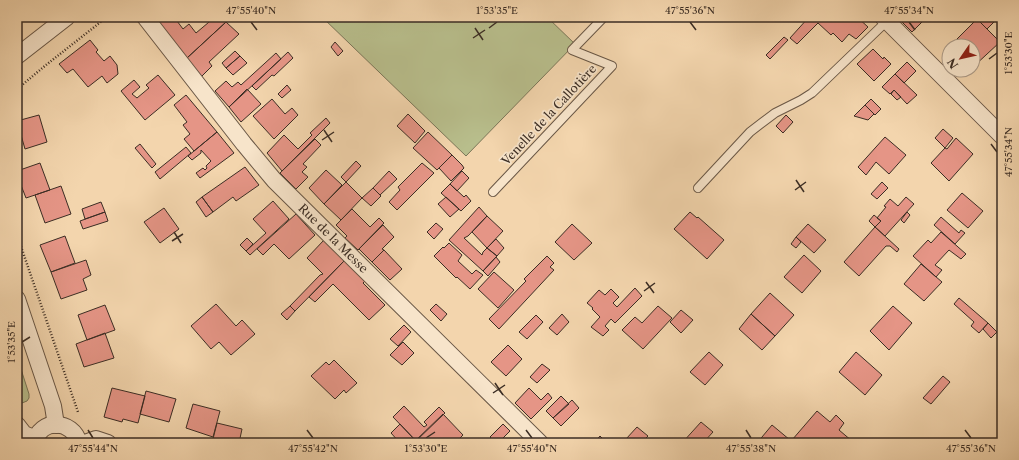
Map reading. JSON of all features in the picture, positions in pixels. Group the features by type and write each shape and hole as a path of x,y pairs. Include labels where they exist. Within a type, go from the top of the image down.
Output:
{"street":[{"path":"17,56 67,17"},
{"name":"Rue de la Messe","path":"145,17 274,180 540,443"},
{"path":"885,19 1002,136"},
{"path":"17,299 23,338 53,406 56,425"},
{"path":"17,425 24,434 36,441 44,428 62,425 69,428 79,439 96,439 108,443"}],"lane":[{"name":"Venelle de la Callotière","path":"493,192 612,66 572,50 604,17"},
{"path":"698,188 750,132 775,113 812,93 885,19"}],"path":[{"path":"17,91 46,65 107,17"},
{"path":"17,235 78,412 79,439"}],"green space":[{"path":"322,17 547,17 575,44 466,156"},
{"path":"17,361 29,394 27,401 22,403 17,402"}],"building":[{"path":"163,17 174,17 183,29 189,24 196,33 215,17 221,17 226,22 187,58 158,21"},
{"path":"809,17 857,17 868,27 856,39 849,34 842,42 833,33 831,35 818,23 797,44 790,38"},
{"path":"897,17 927,17 912,32"},
{"path":"991,17 995,21 987,29 976,18"},
{"path":"977,19 1000,42 981,60 981,38 958,38"},
{"path":"226,22 239,34 209,62 212,66 201,77 187,58"},
{"path":"784,37 788,40 770,59 766,55"},
{"path":"90,40 98,50 96,52 104,61 110,56 117,65 118,74 107,83 102,76 88,87 73,69 67,73 59,64"},
{"path":"335,42 343,51 338,56 331,47"},
{"path":"873,49 883,59 884,57 891,64 874,81 857,64"},
{"path":"235,51 240,56 226,68 222,63"},
{"path":"288,52 293,58 256,90 252,86"},
{"path":"276,53 281,59 229,107 215,91 226,81 232,87 238,82 241,85"},
{"path":"240,56 247,63 233,75 226,68"},
{"path":"907,62 916,71 904,83 895,74"},
{"path":"895,74 917,95 907,104 894,90 890,94 882,87"},
{"path":"158,75 175,95 145,120 121,91 134,80 140,87 132,94 137,98 149,88 146,85"},
{"path":"287,85 291,90 282,98 278,94"},
{"path":"247,89 261,104 241,122 229,107"},
{"path":"894,90 901,97 897,100 891,94"},
{"path":"186,95 217,132 194,151 184,139 190,134 183,125 187,122 174,105"},
{"path":"272,99 285,114 292,108 298,115 274,139 253,116"},
{"path":"871,99 881,109 875,115 865,105"},
{"path":"865,105 874,114 868,120 854,116"},
{"path":"408,114 425,131 415,143 397,126"},
{"path":"39,115 47,142 25,149 17,121"},
{"path":"786,115 793,122 783,133 776,126"},
{"path":"326,118 330,123 282,171 267,153 284,135 298,149 312,135 310,133"},
{"path":"943,129 953,138 945,148 935,138"},
{"path":"217,132 234,153 200,178 196,173 203,168 205,170 207,168 206,166 211,161 201,150 201,153 192,160 188,156"},
{"path":"428,132 452,155 437,170 413,148"},
{"path":"885,137 906,155 889,174 876,162 866,175 858,167"},
{"path":"956,138 973,154 949,181 931,163 945,148 947,149"},
{"path":"315,139 321,145 303,164 307,167 302,172 308,177 296,189 280,173"},
{"path":"140,144 156,164 152,168 135,148"},
{"path":"186,147 191,153 160,179 155,172"},
{"path":"452,155 464,168 451,181 439,168"},
{"path":"356,161 361,166 346,182 341,177"},
{"path":"40,163 50,190 26,198 17,175 17,171"},
{"path":"422,163 434,173 397,210 389,202 400,190 398,187"},
{"path":"245,167 259,185 236,201 233,197 213,212 202,197"},
{"path":"326,170 342,185 324,204 309,188"},
{"path":"389,171 397,179 380,195 373,188"},
{"path":"462,171 469,178 457,191 450,184"},
{"path":"346,182 362,198 341,220 324,204"},
{"path":"882,182 888,188 877,199 871,194"},
{"path":"450,184 464,197 466,195 471,201 461,211 441,193"},
{"path":"61,186 71,214 45,223 35,195"},
{"path":"373,188 381,196 371,206 362,198"},
{"path":"962,193 983,211 968,228 947,210"},
{"path":"202,197 213,212 206,217 196,202"},
{"path":"446,197 459,209 450,217 438,204"},
{"path":"906,197 914,204 885,236 875,227 881,221 877,218 886,207 884,206 890,199 898,206"},
{"path":"273,201 289,219 250,255 246,251 266,233 253,219"},
{"path":"101,202 105,212 85,219 82,209"},
{"path":"479,207 487,216 468,236 464,238 482,255 487,248 497,256 483,271 449,240"},
{"path":"164,208 179,229 160,243 144,222"},
{"path":"352,209 370,227 379,218 384,223 358,250 345,238 347,236 336,225"},
{"path":"105,212 108,221 83,229 80,221"},
{"path":"690,212 697,218 698,217 724,240 707,259 674,229"},
{"path":"907,212 910,215 904,223 901,220"},
{"path":"296,214 315,235 289,259 274,244 263,255 257,249"},
{"path":"874,215 881,221 875,227 869,221"},
{"path":"487,216 503,231 487,248 472,232"},
{"path":"941,217 959,233 961,230 965,233 955,244 934,225"},
{"path":"436,223 443,229 434,239 427,232"},
{"path":"572,224 592,243 574,260 555,242"},
{"path":"808,224 826,240 814,253 796,237"},
{"path":"383,225 394,237 372,262 359,249"},
{"path":"875,227 899,249 897,252 890,246 886,246 859,276 844,262"},
{"path":"941,232 966,254 961,259 949,250 935,265 942,270 936,277 913,256 928,240 931,243"},
{"path":"65,236 75,263 51,272 40,245"},
{"path":"796,237 801,242 796,248 791,244"},
{"path":"247,238 253,244 246,251 240,245"},
{"path":"496,239 504,248 497,256 487,248"},
{"path":"324,240 344,261 295,311 290,306 320,275 323,274 307,258"},
{"path":"449,243 462,255 458,261 472,274 476,270 483,275 470,289 457,277 456,278 434,256"},
{"path":"384,250 402,269 390,280 372,262"},
{"path":"804,255 821,271 802,293 784,277"},
{"path":"547,256 554,263 550,267 554,270 499,329 489,319 526,281 524,279"},
{"path":"496,257 500,262 488,276 483,271"},
{"path":"86,260 91,275 83,279 87,290 61,299 51,272"},
{"path":"344,261 365,281 363,283 385,305 369,320 333,284 315,302 309,297"},
{"path":"921,264 942,282 924,301 904,284"},
{"path":"494,272 514,290 498,308 478,289"},
{"path":"635,288 642,296 615,323 611,319 605,326 609,330 603,336 591,327 600,317 587,303 599,290 605,295 611,289 619,297 613,303 617,307"},
{"path":"770,293 794,315 775,336 751,314"},
{"path":"959,298 988,323 979,333 971,326 974,322 954,304"},
{"path":"216,304 236,326 242,320 255,334 231,355 219,342 211,349 191,326"},
{"path":"436,304 447,314 441,321 430,310"},
{"path":"105,305 115,330 87,340 78,315"},
{"path":"290,306 295,311 287,320 281,314"},
{"path":"658,306 672,318 643,349 622,330 635,317 642,323"},
{"path":"893,306 912,323 889,350 870,331"},
{"path":"681,310 693,320 681,333 670,322"},
{"path":"562,314 569,322 557,335 549,328"},
{"path":"751,314 775,336 762,350 739,329"},
{"path":"536,315 543,322 527,339 519,332"},
{"path":"988,323 997,332 991,338 983,329"},
{"path":"404,325 411,332 398,346 390,339"},
{"path":"105,333 114,358 84,367 76,344"},
{"path":"403,342 414,353 402,365 390,355"},
{"path":"508,345 522,359 506,376 491,362"},
{"path":"709,352 723,365 705,385 690,372"},
{"path":"856,352 882,375 865,395 839,372"},
{"path":"334,360 357,383 346,393 344,390 335,399 311,376 326,362 329,365"},
{"path":"542,364 550,370 537,383 530,377"},
{"path":"943,376 950,382 931,404 923,398"},
{"path":"112,388 145,396 138,423 123,419 122,422 104,417"},
{"path":"529,388 541,400 548,393 552,398 531,419 515,403"},
{"path":"146,391 176,399 169,422 140,414"},
{"path":"561,396 569,404 553,418 546,411"},
{"path":"572,400 579,408 561,426 553,418"},
{"path":"193,404 220,411 213,437 186,428"},
{"path":"404,406 424,427 427,425 424,422 439,407 445,413 416,441 393,417"},
{"path":"817,411 830,422 836,415 844,423 839,430 852,441 850,443 796,443 792,440"},
{"path":"443,414 463,435 455,443 449,443 446,439 442,443 437,443 433,439 428,443 413,443"},
{"path":"701,422 713,432 703,443 682,443"},
{"path":"217,423 242,429 239,443 212,443"},
{"path":"400,424 416,441 413,443 400,443 391,433"},
{"path":"503,424 510,431 498,443 496,443 490,437"},
{"path":"772,425 790,440 787,443 757,443"},
{"path":"637,427 648,436 641,443 631,443 626,439"},
{"path":"600,436 607,443 594,443"}]}
